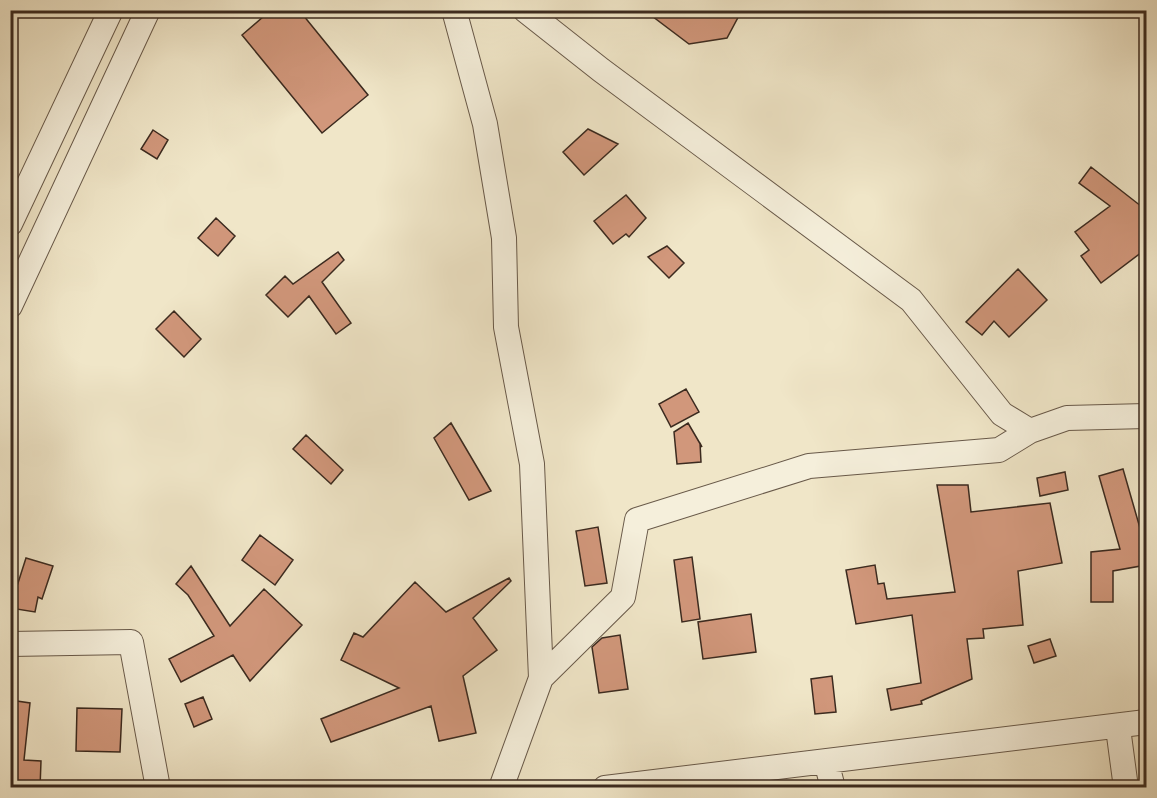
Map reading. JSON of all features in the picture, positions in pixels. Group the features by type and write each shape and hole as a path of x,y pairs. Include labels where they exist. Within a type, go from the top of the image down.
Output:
{"street":[{"path":"10,224 111,10"},
{"path":"10,306 148,10"},
{"path":"454,10 485,124 504,238 506,327 532,464 541,678 501,788"},
{"path":"525,10 610,77 911,300 1002,414 1030,431"},
{"path":"541,678 623,597 637,520 809,466 999,450 1030,431 1067,418 1146,416"},
{"path":"10,644 131,642 158,788"},
{"path":"605,788 1118,728 1146,722"},
{"path":"1118,728 1126,788"},
{"path":"826,761 833,788"}],"building":[{"path":"271,10 299,10 368,95 322,133 242,35"},
{"path":"644,10 742,10 727,38 689,44"},
{"path":"588,129 618,144 584,175 563,152"},
{"path":"153,130 168,140 157,159 141,149"},
{"path":"1091,167 1146,210 1146,249 1101,283 1081,256 1089,250 1075,232 1110,206 1079,183"},
{"path":"626,195 646,218 629,237 626,234 613,244 594,221"},
{"path":"216,218 235,236 218,256 198,238"},
{"path":"667,246 684,263 669,278 648,257"},
{"path":"338,252 344,260 322,282 351,323 336,334 309,296 288,317 266,295 285,276 293,284"},
{"path":"1018,269 1047,300 1009,337 994,321 982,335 966,322"},
{"path":"174,311 201,339 184,357 156,329"},
{"path":"686,389 699,412 671,427 659,404"},
{"path":"451,423 491,491 469,500 434,438"},
{"path":"688,423 700,444 701,462 677,464 674,432"},
{"path":"306,435 343,470 331,484 293,449"},
{"path":"1123,469 1142,535 1146,534 1146,565 1113,571 1113,602 1091,602 1091,552 1120,549 1099,476"},
{"path":"1065,472 1068,490 1040,496 1037,478"},
{"path":"937,485 968,485 971,512 1050,503 1062,563 1018,571 1023,625 983,629 984,638 967,639 972,679 921,701 922,704 891,710 887,689 921,683 912,615 856,624 846,570 875,565 878,584 884,583 887,599 955,592"},
{"path":"598,527 607,583 585,586 576,531"},
{"path":"260,535 293,560 275,585 242,560"},
{"path":"692,557 700,619 682,622 674,560"},
{"path":"26,558 53,566 42,599 38,597 35,612 10,608"},
{"path":"191,566 230,626 264,589 302,625 250,681 233,655 181,682 169,659 214,636 188,595 176,584"},
{"path":"509,578 511,581 473,618 497,650 463,676 476,733 439,741 431,706 331,742 321,719 399,688 341,660 354,633 363,637 415,582 446,612"},
{"path":"751,614 756,652 703,659 698,622"},
{"path":"620,635 628,689 599,693 592,647 602,638"},
{"path":"1050,639 1056,656 1034,663 1028,646"},
{"path":"832,676 836,712 815,714 811,679"},
{"path":"203,697 212,719 194,727 185,704"},
{"path":"10,700 30,703 24,760 41,761 40,788 11,788"},
{"path":"77,708 122,709 120,752 76,751"}]}
